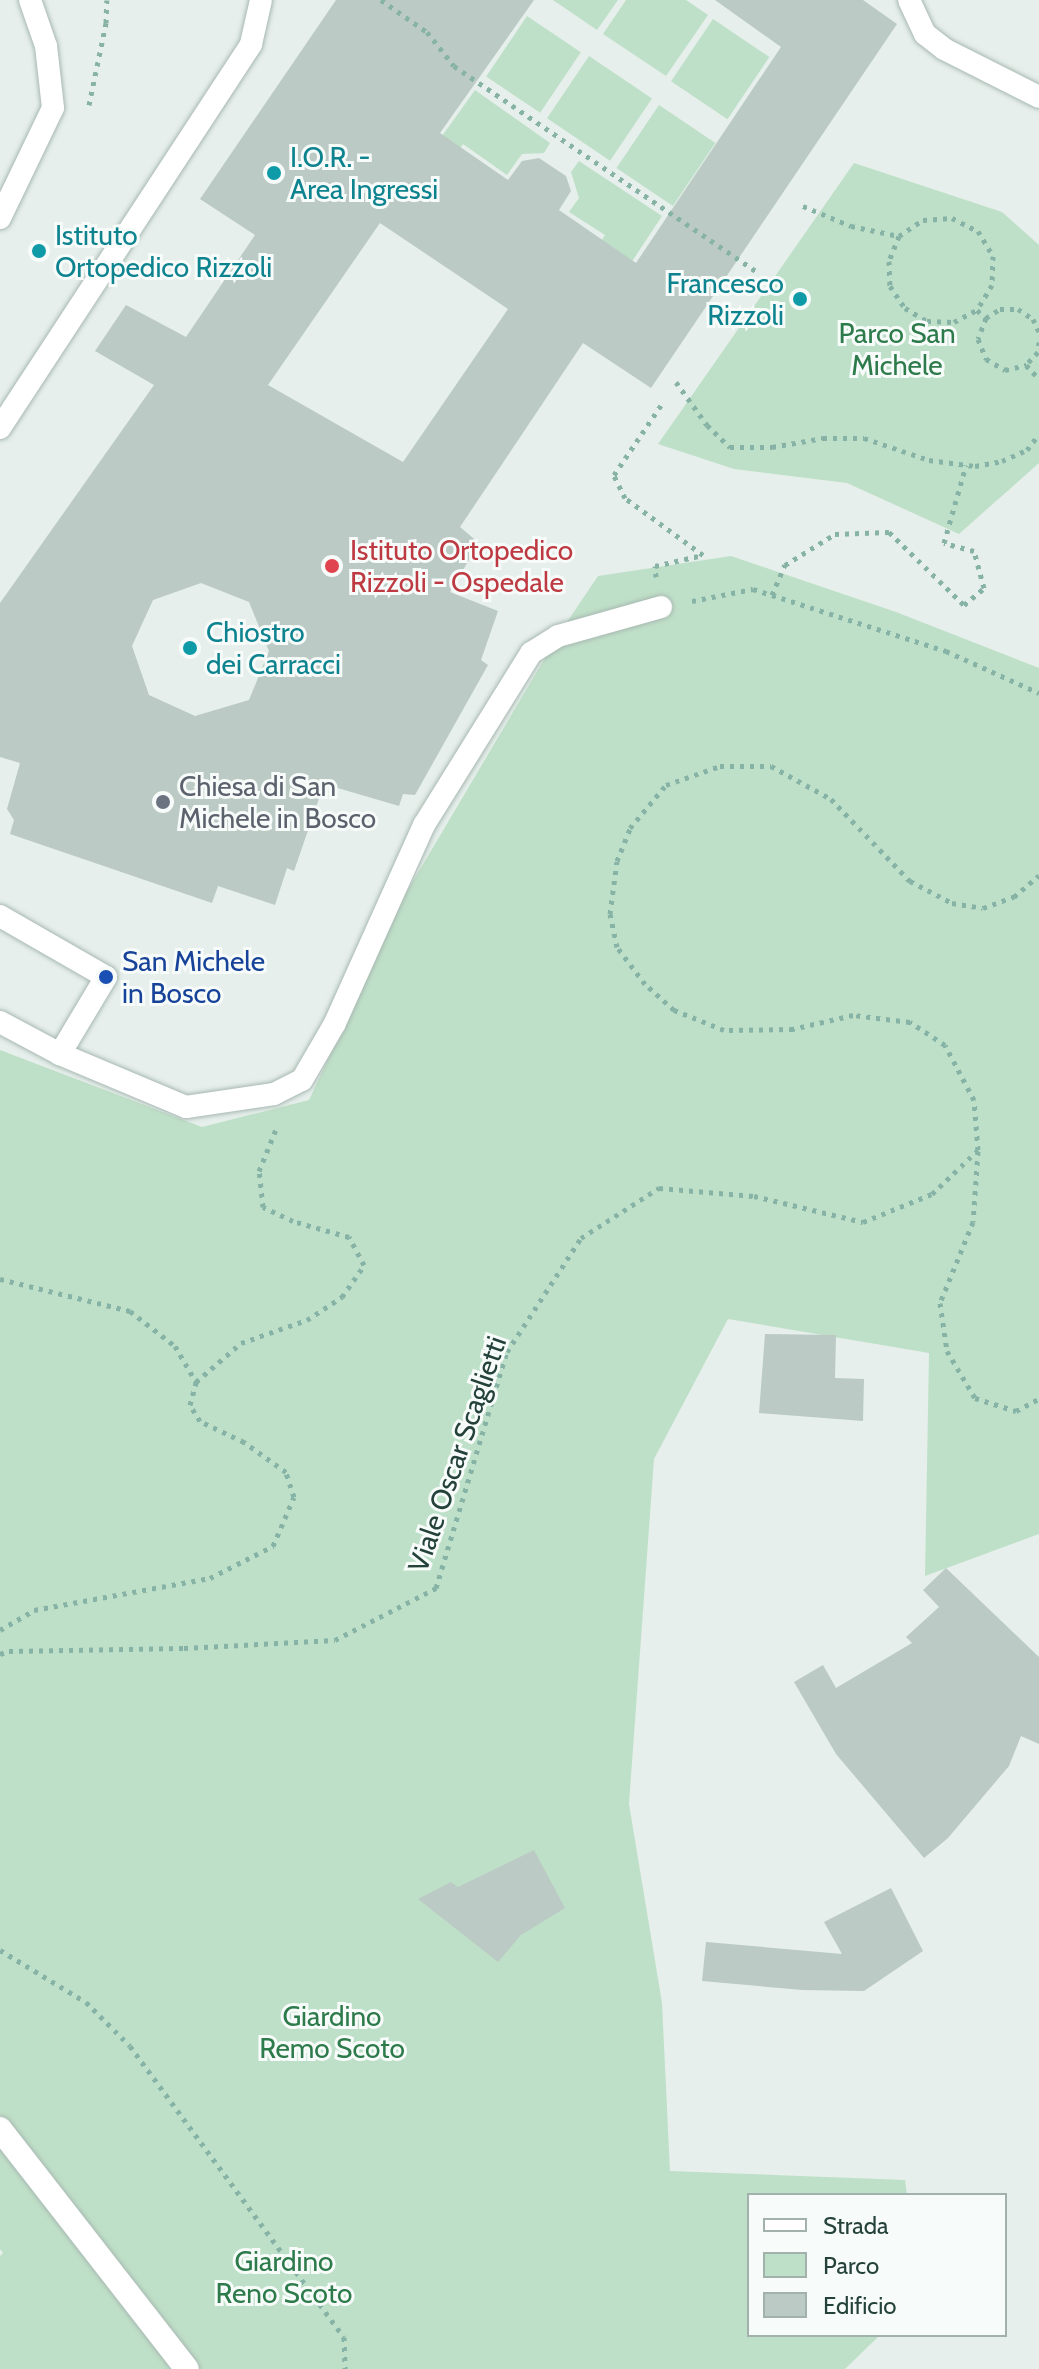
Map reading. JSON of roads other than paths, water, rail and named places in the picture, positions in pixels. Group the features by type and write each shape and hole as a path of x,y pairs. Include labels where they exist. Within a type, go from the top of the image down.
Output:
{"street":[{"path":"0,2129 187,2369"}],"lane":[{"path":"0,218 53,108 46,46 30,0"},
{"path":"0,428 251,44 261,0"},
{"path":"909,0 925,34 944,49 1039,97"},
{"path":"0,1022 60,1054 186,1107 274,1094 302,1080 335,1023 424,825 531,653 558,636 661,607"},
{"path":"0,916 106,977 60,1054"}],"place":[{"name":"I.O.R. - Area Ingressi","path":"274,173"},
{"name":"Istituto Ortopedico Rizzoli","path":"39,251"},
{"name":"Francesco Rizzoli","path":"800,299"},
{"name":"Istituto Ortopedico Rizzoli - Ospedale","path":"332,566"},
{"name":"Chiostro dei Carracci","path":"190,648"},
{"name":"Chiesa di San Michele in Bosco","path":"163,802"},
{"name":"San Michele in Bosco","path":"106,977"}],"park label":[{"name":"Parco San Michele","path":"897,349"},
{"name":"Giardino Remo Scoto","path":"332,2032"},
{"name":"Giardino Reno Scoto","path":"284,2277"}]}
